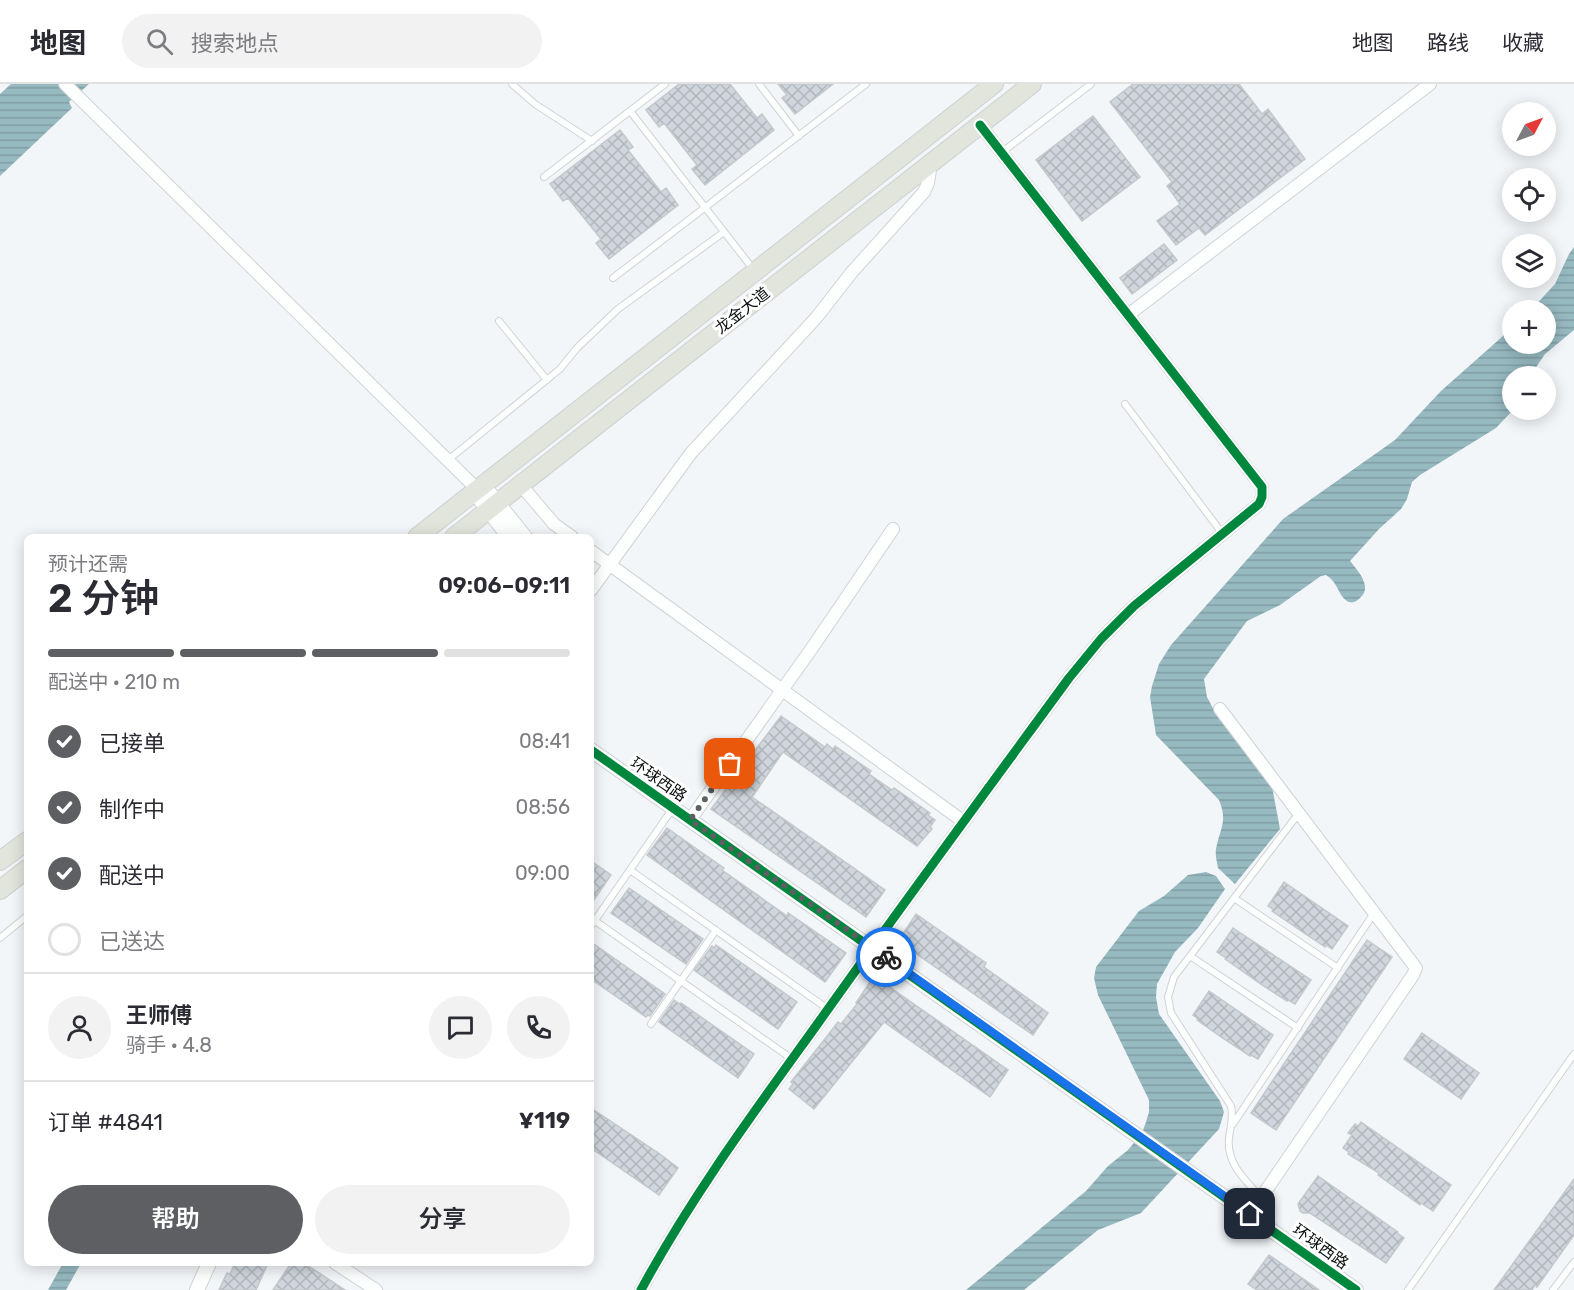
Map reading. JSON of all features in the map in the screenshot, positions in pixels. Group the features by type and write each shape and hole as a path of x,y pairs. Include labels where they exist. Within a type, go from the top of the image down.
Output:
{"main road":[{"name":"龙金大道","path":"421,534 994,84"},
{"name":"龙金大道","path":"458,534 1032,84"},
{"path":"0,861 24,843"},
{"path":"0,890 24,871"}],"street":[{"path":"65,84 284,297 522,534"},
{"path":"1128,315 1430,84"},
{"path":"641,1290 686,1210 792,1059 1069,678 1101,639 1134,606 1259,504 1262,497 1262,488 980,125"},
{"path":"594,586 691,453 816,318 852,272 924,192 931,163"},
{"path":"520,484 554,524 568,534"},
{"path":"493,506 507,534"},
{"path":"690,820 783,690 893,529"},
{"path":"594,553 964,822"},
{"path":"1220,709 1416,968 1250,1214"},
{"name":"环球西路","path":"594,752 1356,1290"},
{"path":"197,1290 208,1266"},
{"path":"340,1266 376,1290"}],"lane":[{"path":"512,84 535,104 592,141"},
{"path":"544,177 664,84"},
{"path":"759,84 798,136"},
{"path":"613,278 866,84"},
{"path":"1001,153 1091,84"},
{"path":"630,111 754,272"},
{"path":"448,460 560,369 577,348 618,309 724,232"},
{"path":"499,321 547,380"},
{"path":"1125,404 1222,533"},
{"path":"594,919 674,808"},
{"path":"1262,1198 1236,1169 1232,1161 1228,1144 1233,1113 1228,1099 1171,1013 1168,997 1171,983 1190,956 1299,812"},
{"path":"630,870 828,1009"},
{"path":"1234,898 1338,968"},
{"path":"1232,1127 1375,913"},
{"path":"0,938 24,918"},
{"path":"594,923 792,1059"},
{"path":"651,1023 716,930"},
{"path":"1190,956 1298,1028"},
{"path":"1408,1290 1574,1054"},
{"path":"1553,1290 1574,1262"}],"water":[{"path":"11,84 89,84 69,102 72,108 0,176 0,94"},
{"path":"1574,247 1574,330 1556,345 1556,300 1540,300 1551,288 1556,288 1556,282"},
{"path":"1502,337 1502,354 1545,354 1537,366 1502,366 1504,420 1496,428 1412,482 1401,509 1350,561 1365,584 1364,594 1357,601 1347,601 1330,578 1326,575 1321,576 1280,605 1247,621 1204,679 1207,697 1215,712 1271,781 1280,829 1235,884 1218,868 1216,858 1223,820 1219,800 1156,735 1150,697 1159,664 1171,645 1283,519 1395,440 1441,391"},
{"path":"1206,872 1216,876 1225,889 1198,928 1175,952 1157,984 1156,997 1159,1014 1220,1101 1224,1112 1219,1129 1141,1213 1098,1230 1024,1290 966,1290 1086,1191 1142,1133 1149,1112 1149,1100 1098,995 1094,978 1096,967 1139,911 1164,896 1188,875"},
{"path":"61,1266 79,1266 66,1290 48,1290"}],"building":[{"path":"679,84 730,84 757,118 762,114 774,130 705,185 692,169 697,165 664,123 659,127 646,110"},
{"path":"778,84 833,84 795,114 782,98 787,95"},
{"path":"1133,84 1239,84 1262,114 1268,109 1305,159 1205,235 1199,228 1176,245 1157,221 1180,204 1167,186 1172,182 1110,102"},
{"path":"1093,116 1140,177 1082,221 1036,160"},
{"path":"620,130 633,147 628,150 661,192 666,188 678,205 609,259 596,243 601,239 568,198 563,201 550,184"},
{"path":"1164,244 1177,260 1132,294 1120,278"},
{"path":"781,716 825,747 827,744 833,749 835,746 871,771 869,774 930,813 928,815 935,820 930,827 932,829 917,846 783,752 752,797 885,890 866,917 711,809"},
{"path":"667,828 787,916 788,913 846,953 825,982 647,855"},
{"path":"594,863 611,875 594,900"},
{"path":"1284,882 1348,926 1332,949 1304,933 1268,906"},
{"path":"629,888 703,939 686,964 611,913"},
{"path":"916,914 986,963 984,967 1048,1013 1033,1035 898,941"},
{"path":"1233,928 1311,980 1295,1004 1262,985 1217,952"},
{"path":"1367,940 1392,957 1276,1130 1251,1113"},
{"path":"594,944 665,994 650,1016 646,1017 594,981"},
{"path":"716,945 797,1002 778,1029 694,970 712,946 714,948"},
{"path":"874,976 1008,1070 990,1097 884,1022 814,1109 789,1089 793,1084 791,1082 838,1022 841,1024 857,1004"},
{"path":"1209,991 1273,1035 1258,1059 1221,1037 1193,1015"},
{"path":"674,1000 754,1054 738,1078 659,1022"},
{"path":"1422,1033 1479,1073 1461,1099 1404,1059"},
{"path":"594,1110 678,1168 659,1195 594,1150"},
{"path":"1361,1122 1451,1185 1433,1211 1421,1203 1420,1205 1378,1175 1379,1173 1348,1154 1349,1152 1343,1148 1352,1135 1348,1133 1355,1124 1358,1126"},
{"path":"1318,1176 1404,1238 1386,1263 1310,1213 1300,1211 1298,1204"},
{"path":"1574,1179 1574,1235 1537,1287 1535,1285 1532,1290 1494,1290"},
{"path":"1269,1255 1319,1290 1257,1290 1248,1284"},
{"path":"234,1266 267,1266 256,1290 219,1290 227,1273 230,1274"},
{"path":"289,1266 309,1266 345,1290 273,1290"}],"cycle path":[{"path":"641,1290 702,1188 747,1123 1069,678 1101,639 1134,606 1259,504 1262,497 1262,487 980,125"},
{"path":"594,752 1356,1290"}],"way so far":[{"path":"730,764 690,820 886,957"}],"route":[{"path":"886,957 1250,1214"}]}
